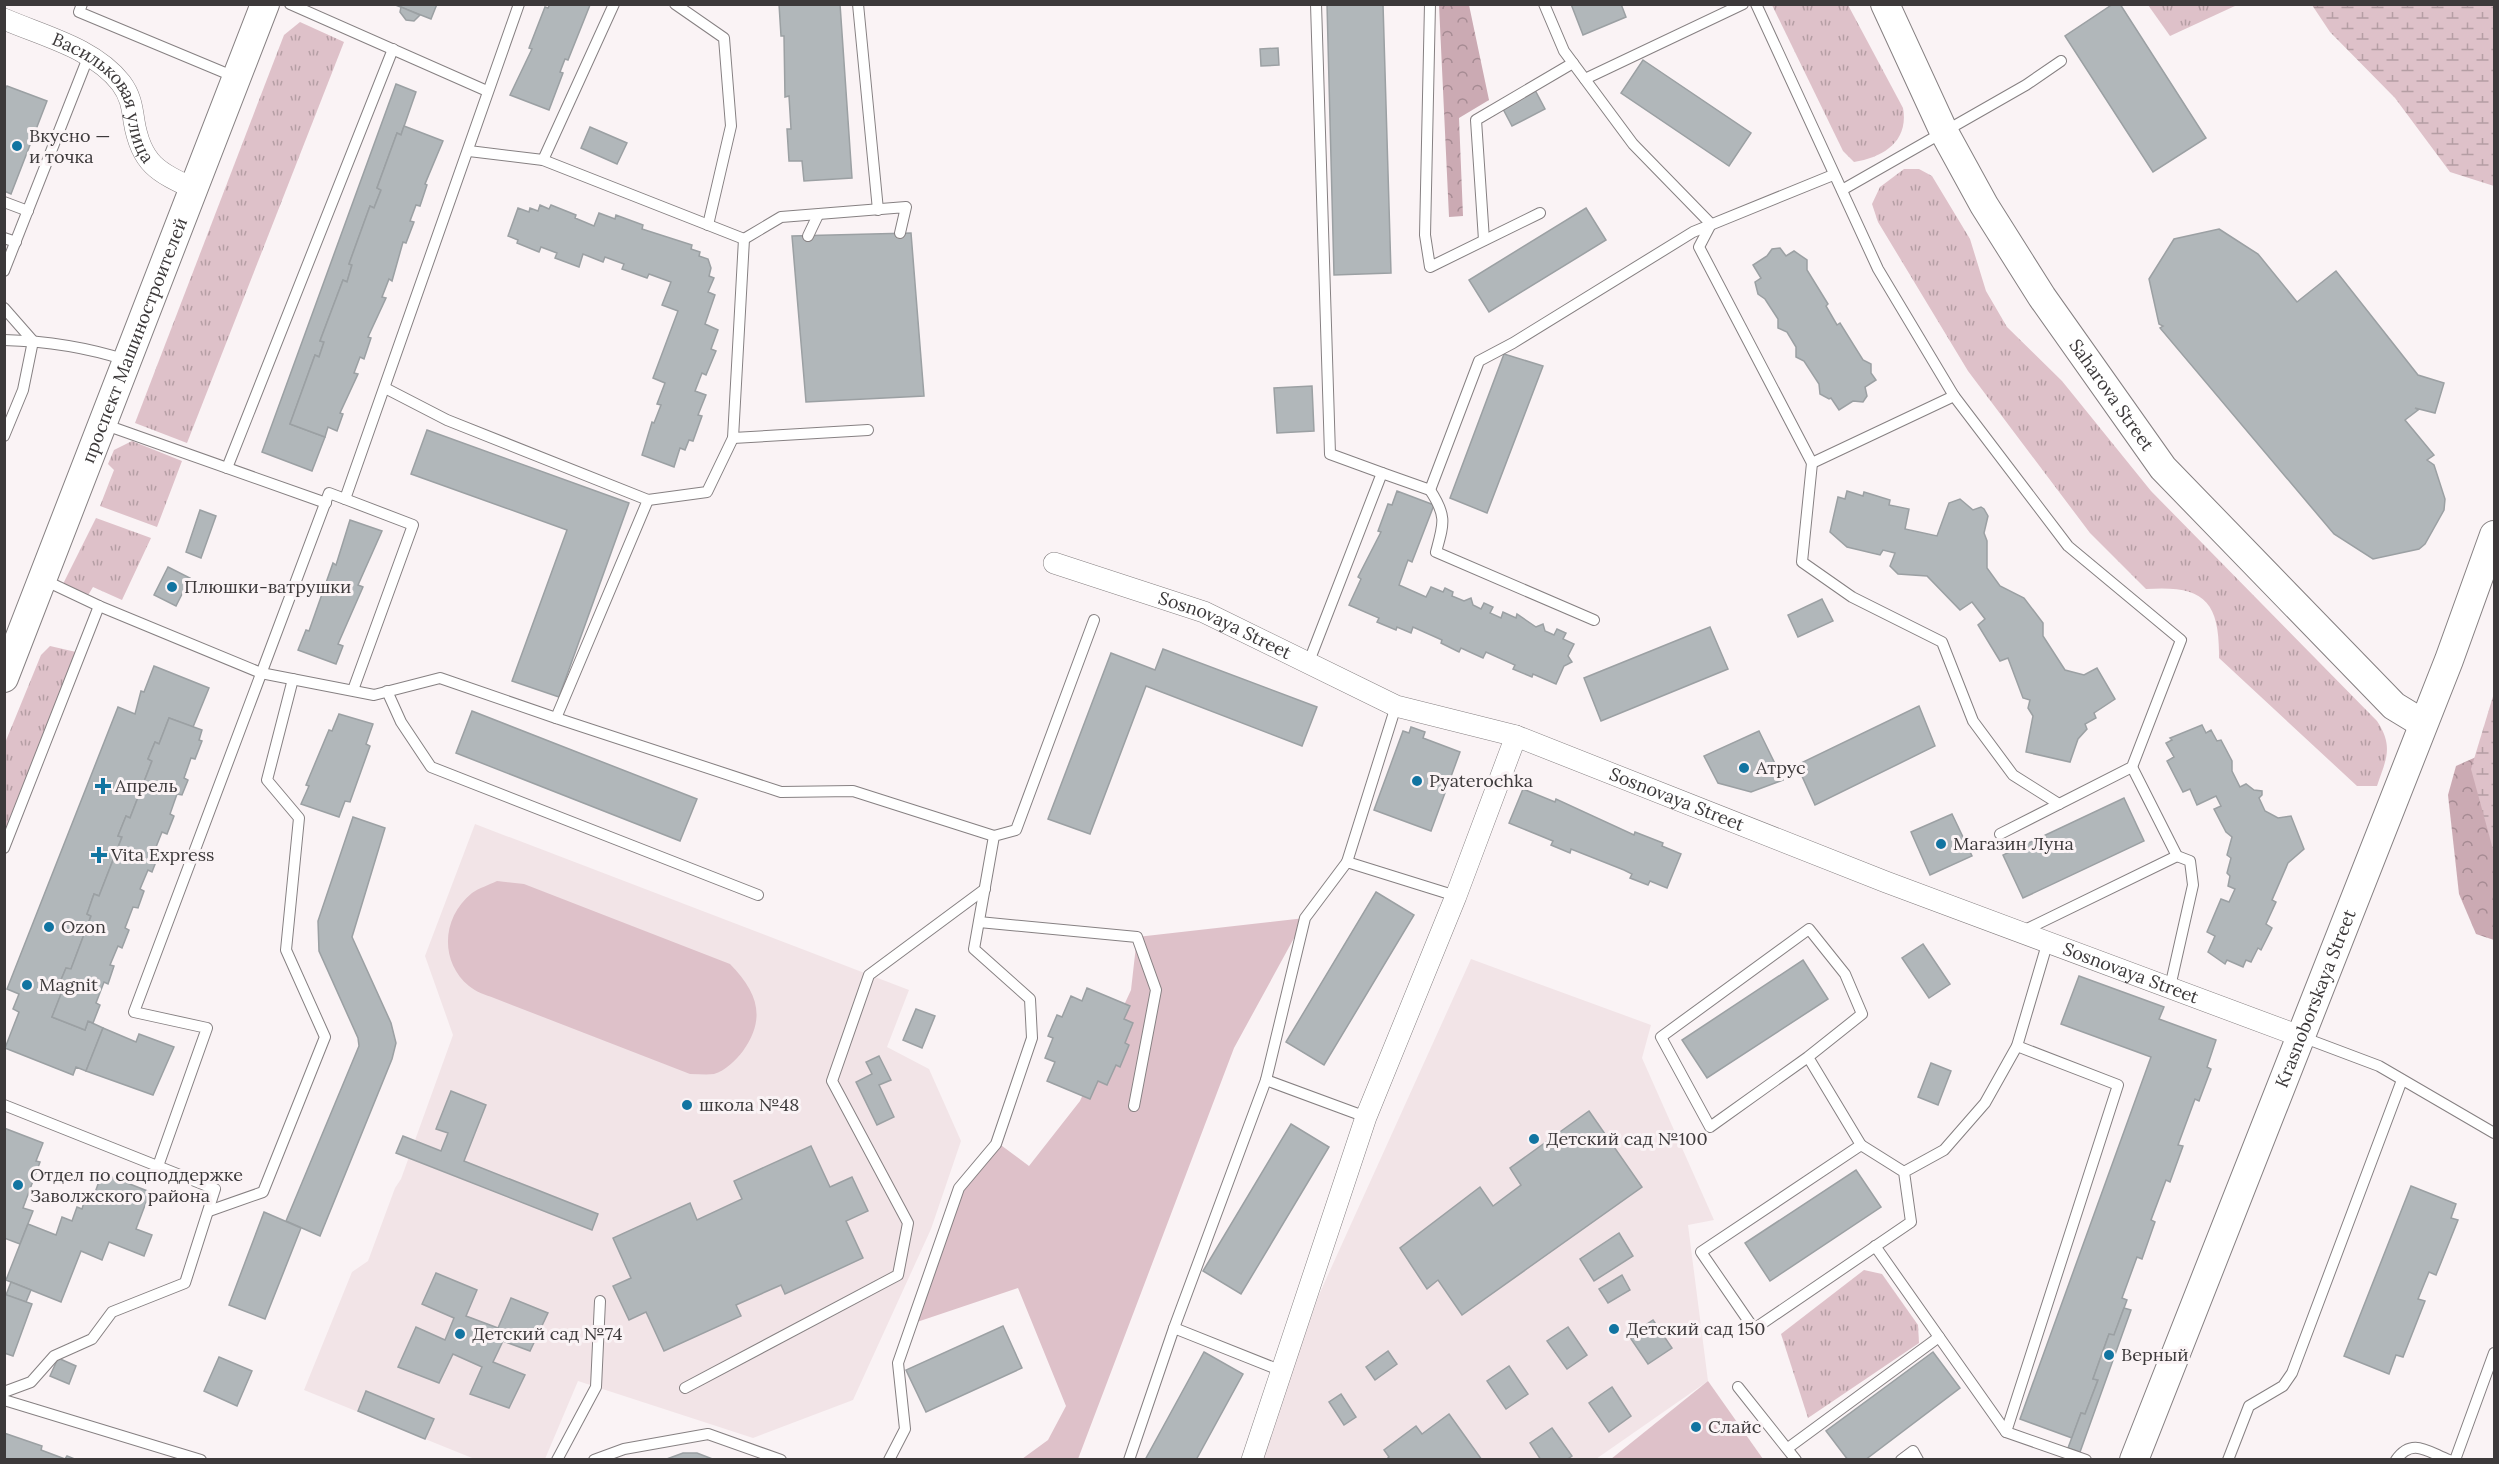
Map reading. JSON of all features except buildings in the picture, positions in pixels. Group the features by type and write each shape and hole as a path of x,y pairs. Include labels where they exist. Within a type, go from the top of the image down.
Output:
{"street":[{"name":"проспект Машиностроителей","path":"4,678 265,4"},
{"name":"Saharova Street","path":"1885,4 1944,132 1984,205 2042,297 2163,468 2394,706 2422,723"},
{"name":"Васильковая улица","path":"4,19 89,55 106,67 131,98 140,146 151,165 163,174 194,189"},
{"name":"Krasnoborskaya Street","path":"2134,1460 2302,1037 2422,723 2449,660 2494,535"},
{"name":"Sosnovaya Street","path":"1054,563 1204,612 1396,706 1516,736 1886,882 2023,931 2302,1037"},
{"path":"1252,1460 1366,1117 1456,896 1516,736"}],"lane":[{"path":"82,4 79,12 236,78"},
{"path":"290,4 487,91"},
{"path":"345,500 519,4"},
{"path":"543,160 614,4"},
{"path":"675,4 724,38 731,126 708,225"},
{"path":"858,4 878,210"},
{"path":"1316,4 1330,454 1430,490 1442,508 1444,523 1436,552 1594,620"},
{"path":"1430,4 1425,235 1430,267 1540,213"},
{"path":"1544,4 1564,51 1633,144 1711,224"},
{"path":"1585,80 1743,4"},
{"path":"1756,4 1878,269 1954,396 2068,546 2181,640 2132,767 2000,834"},
{"path":"227,468 393,50"},
{"path":"4,271 89,55"},
{"path":"1842,190 2061,61"},
{"path":"1484,240 1476,120 1573,63"},
{"path":"469,151 543,160 744,239"},
{"path":"1430,490 1479,360 1513,343 1693,231 1833,175"},
{"path":"4,202 28,211"},
{"path":"744,239 781,217 906,207 900,233"},
{"path":"808,236 818,215"},
{"path":"1711,224 1699,248 1812,463 1803,562 1852,597 1942,642 1973,720 2013,775 2059,804"},
{"path":"4,237 16,242"},
{"path":"385,388 447,420 648,500 707,492 734,438 744,239"},
{"path":"4,308 33,341"},
{"path":"4,340 33,341 96,351 126,360"},
{"path":"4,436 22,390 33,341"},
{"path":"1812,463 1954,396"},
{"path":"102,423 326,503"},
{"path":"734,438 868,430"},
{"path":"1308,664 1382,473"},
{"path":"158,1166 207,1028 134,1012 329,493 414,525 353,690"},
{"path":"556,718 648,500"},
{"path":"42,579 99,606 261,673 374,695 440,678 781,792 853,791 994,836 1016,830 1094,620"},
{"path":"4,848 99,606"},
{"path":"208,1211 263,1192 325,1037 286,950 299,818 267,780 293,679"},
{"path":"387,692 401,722 431,767 758,895"},
{"path":"1129,1460 1174,1328 1266,1080 1305,918 1347,862 1396,706"},
{"path":"2132,767 2177,856 2190,861 2193,885 2170,987"},
{"path":"889,1460 905,1429 898,1363 959,1188 996,1144 1032,1038 1030,999 974,949 994,836"},
{"path":"2023,931 2177,856"},
{"path":"1347,862 1456,896"},
{"path":"685,1388 898,1275 908,1223 832,1081 869,975 985,889"},
{"path":"979,922 1137,937 1156,990 1134,1106"},
{"path":"1809,929 1845,974 1862,1014 1808,1057 1710,1126 1661,1037 1809,929"},
{"path":"1904,1172 1944,1150 1985,1103 2017,1046 2048,941"},
{"path":"2302,1037 2379,1066 2494,1133"},
{"path":"2006,1432 2118,1086 2017,1046"},
{"path":"1808,1057 1862,1144 1904,1172 1911,1222 1754,1329 1701,1252 1862,1144"},
{"path":"1266,1080 1366,1117"},
{"path":"2228,1460 2249,1406 2283,1386 2292,1373 2402,1080"},
{"path":"4,1105 215,1189 185,1283 112,1312 92,1338 54,1356 31,1382 4,1392"},
{"path":"1875,1246 2006,1432 2086,1460"},
{"path":"557,1460 596,1387 600,1301"},
{"path":"1174,1328 1282,1371"},
{"path":"1788,1448 1939,1337"},
{"path":"2454,1460 2494,1353"},
{"path":"1738,1387 1796,1460"},
{"path":"4,1400 201,1460"},
{"path":"594,1460 624,1449 708,1434 781,1460"},
{"path":"2396,1460 2406,1448 2412,1446 2449,1460"},
{"path":"1901,1460 1913,1451 1918,1460"}],"shaded area":[{"name":"школа №48","path":"475,824 909,990 887,1047 929,1069 961,1141 931,1229 853,1400 753,1438 578,1381 545,1459 477,1460 304,1390 352,1272 368,1261 395,1188 401,1179 453,1035 425,956"},
{"name":"Детский сад №100","path":"1471,959 1651,1025 1642,1058 1714,1220 1688,1225 1708,1381 1596,1459 1261,1460 1318,1297"}],"green space":[{"path":"1439,5 1469,5 1489,100 1459,118 1463,216 1449,217"},
{"path":"1772,5 1848,5 1903,108 1902,130 1892,146 1875,156 1854,162 1843,151"},
{"path":"2148,5 2237,5 2170,36"},
{"path":"2312,5 2494,5 2494,186 2450,172 2395,98 2330,32"},
{"path":"300,22 344,42 187,443 135,423 284,35"},
{"path":"1904,169 1919,169 1932,176 1970,239 1986,291 2007,327 2062,381 2151,491 2377,721 2385,738 2387,753 2377,786 2357,786 2219,658 2216,622 2204,600 2182,590 2146,589 2090,533 1968,371 1878,222 1872,204 1880,187"},
{"path":"132,441 182,461 157,527 100,506 114,470 108,464 114,450"},
{"path":"96,518 151,538 122,600 93,587 87,597 62,586"},
{"path":"50,646 76,652 5,830 5,743 41,655"},
{"path":"2494,693 2494,853 2471,769"},
{"path":"2494,749 2494,940 2476,934 2459,894 2448,795 2456,766"},
{"path":"497,881 524,884 730,964 747,985 756,1005 755,1027 743,1051 730,1065 718,1073 690,1074 472,988 459,976 453,964 449,952 450,926 462,903 472,893"},
{"path":"1305,918 1234,1048 1078,1459 1022,1459 1048,1440 1066,1406 1018,1288 914,1323 959,1188 998,1143 1029,1166 1080,1101 1131,990 1137,937"},
{"path":"1864,1270 1882,1274 1918,1325 1919,1343 1808,1418 1781,1334"},
{"name":"Слайс","path":"1708,1381 1763,1459 1611,1459"}],"place":[{"name":"Вкусно — и точка","path":"17,146"},
{"name":"Плюшки-ватрушки","path":"172,587"},
{"name":"Атрус","path":"1744,768"},
{"name":"Pyaterochka","path":"1417,781"},
{"name":"Апрель","path":"103,786"},
{"name":"Магазин Луна","path":"1941,844"},
{"name":"Vita Express","path":"99,855"},
{"name":"Ozon","path":"49,927"},
{"name":"Magnit","path":"27,985"},
{"name":"школа №48","path":"687,1105"},
{"name":"Детский сад №100","path":"1534,1139"},
{"name":"Отдел по соцподдержке Заволжского района","path":"18,1185"},
{"name":"Детский сад 150","path":"1614,1329"},
{"name":"Детский сад №74","path":"460,1334"},
{"name":"Верный","path":"2109,1355"},
{"name":"Слайс","path":"1696,1427"}]}
